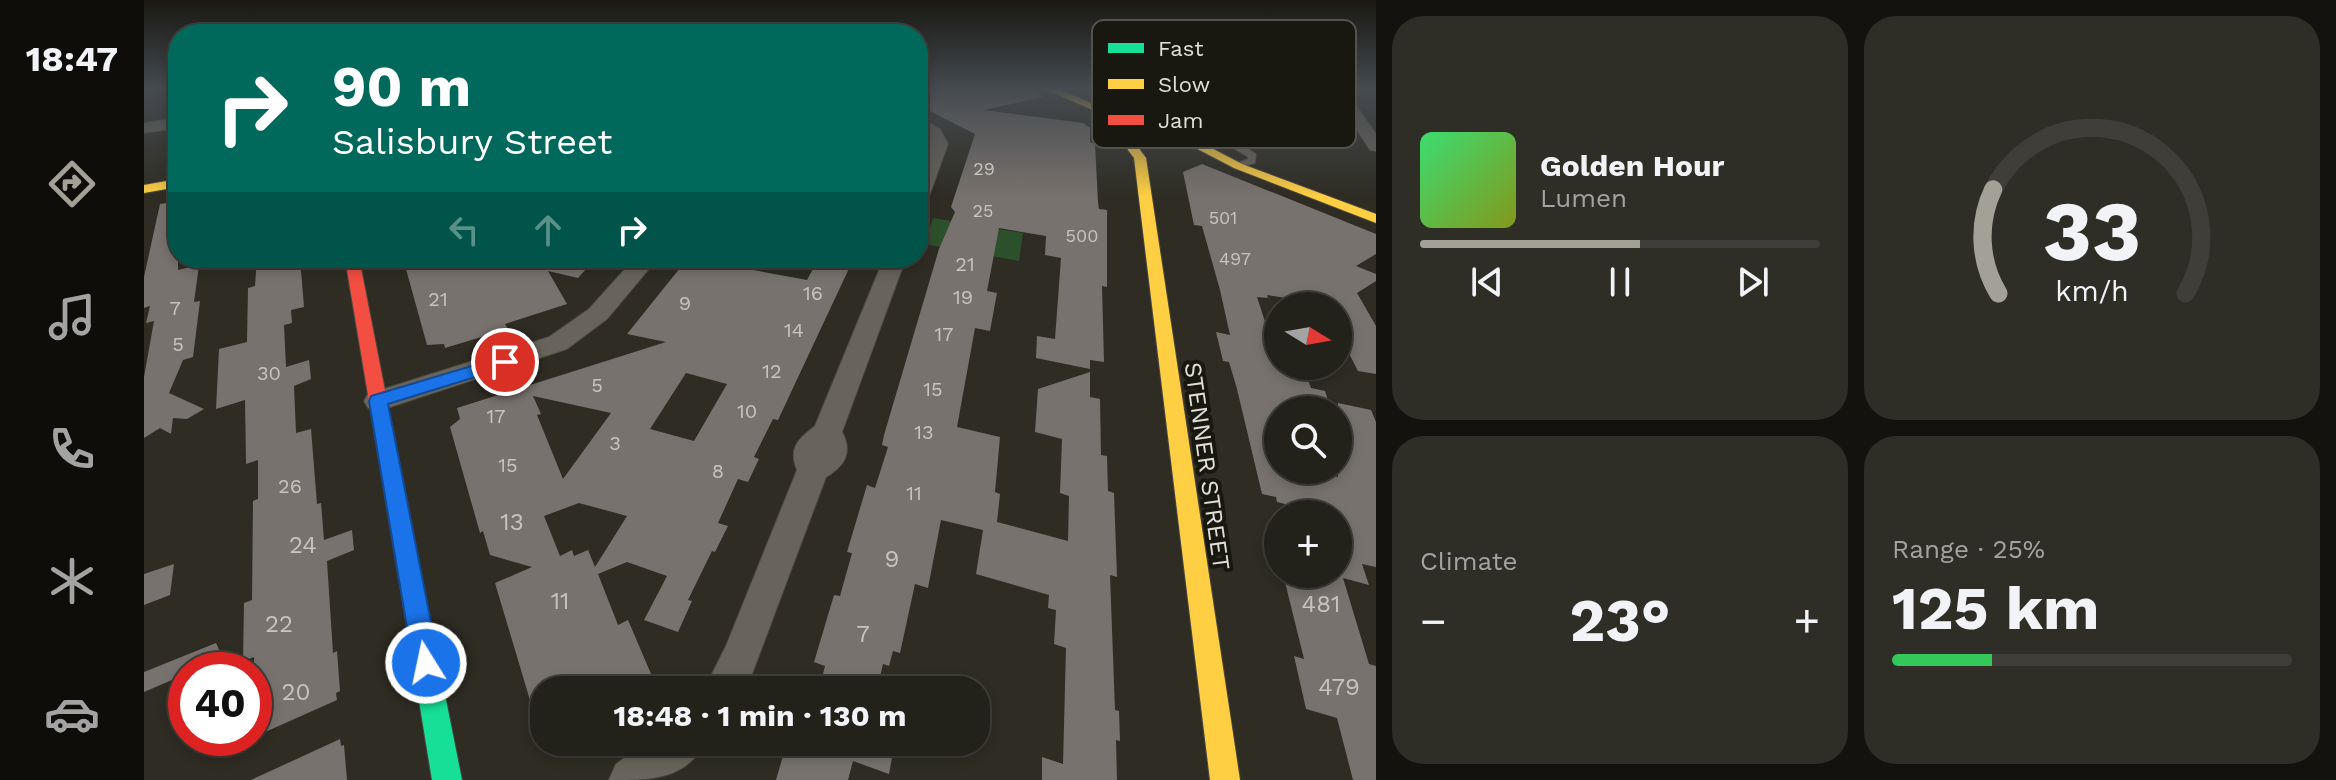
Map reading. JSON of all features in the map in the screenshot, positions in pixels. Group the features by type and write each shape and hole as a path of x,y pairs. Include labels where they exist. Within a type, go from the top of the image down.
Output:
{"main road":[{"name":"STENNER STREET","path":"1134,148 1140,158 1225,780"},
{"path":"1140,158 1147,148"},
{"path":"1204,148 1376,211"},
{"path":"1210,148 1376,219"},
{"path":"144,189 168,185"},
{"path":"354,268 447,780"}],"street":[{"path":"144,128 168,124"},
{"path":"1361,124 1376,146"},
{"path":"928,128 939,144 928,173"},
{"path":"378,401 558,343 598,314 638,268"},
{"path":"732,676 813,470 833,454 833,443 827,432 891,268"},
{"path":"632,780 664,756"}],"lane":[{"path":"1240,148 1253,158 1245,164"}],"green space":[{"path":"933,218 1023,233 1019,261 928,245"}],"building":[{"path":"956,124 1085,124 1090,128 1090,142 1092,148 1095,148 1099,209 1107,210 1107,287 1102,286 1104,362 1090,360 1090,369 1036,358 1037,336 1055,339 1061,258 1045,255 1046,236 999,228 987,291 997,293 990,331 975,328 957,427 1000,437 995,492 1000,494 997,522 1068,541 1069,496 1060,493 1062,439 1035,432 1038,389 1090,372 1090,397 1100,399 1101,455 1107,456 1108,491 1114,493 1117,577 1110,575 1115,710 1119,711 1117,780 1042,780 1042,757 1063,764 1066,648 1054,644 1056,610 1048,608 1049,595 976,574 983,530 941,520 928,588 915,584 900,653 893,651 889,666 883,664 880,676 822,676 825,666 814,662 834,595 840,596 852,553 847,552 867,485 875,488 888,447 882,445 884,435 939,249 955,212 951,207 975,134"},
{"path":"1202,164 1376,234 1376,254 1356,266 1376,274 1376,281 1357,293 1376,326 1376,374 1358,371 1352,359 1352,292 1264,292 1264,298 1257,297 1264,318 1264,380 1308,380 1311,388 1325,391 1327,396 1264,396 1264,484 1352,484 1352,406 1371,410 1376,422 1376,567 1362,564 1369,585 1352,580 1352,500 1277,500 1276,497 1262,494 1237,389 1229,362 1223,361 1216,332 1230,335 1220,290 1202,226 1194,225 1183,172"},
{"path":"168,203 168,268 199,268 194,302 200,301 193,357 183,360 169,393 204,409 187,419 173,418 171,434 160,428 144,438 144,377 154,321 146,323 150,306 144,308 144,277 160,204"},
{"path":"256,268 301,268 304,307 291,310 292,323 284,325 286,367 309,360 311,379 294,386 296,433 311,429 317,504 321,503 324,540 352,530 354,550 327,561 333,653 337,651 340,691 336,693 337,700 272,729 272,652 243,652 244,603 252,600 253,501 258,499 258,460 246,464 245,400 216,409 219,349 247,342 248,288 255,286"},
{"path":"587,268 578,278 548,271 567,304 505,324 508,329 445,348 444,344 427,345 406,269"},
{"path":"680,268 742,268 807,280 814,268 849,268 778,420 773,419 754,457 759,459 748,482 738,479 718,523 728,526 688,600 692,601 678,632 644,620 667,576 627,562 598,574 618,625 628,620 652,676 530,676 530,700 495,583 532,567 490,555 483,531 480,533 450,427 460,419 457,408 666,342 627,334","holes":["686,373 727,384 694,441 650,429","533,396 611,413 563,479 537,415 541,414","579,503 627,516 595,567 588,550 574,556 572,550 560,556 544,516"]},
{"path":"174,564 170,595 144,605 144,574"},
{"path":"1286,588 1346,588 1369,664 1376,666 1376,780 1353,780 1337,718 1306,709 1294,656 1304,659"},
{"path":"216,643 220,652 194,652"},
{"path":"168,662 168,682 144,692 144,672"},
{"path":"340,739 341,746 344,745 347,780 251,780"},
{"path":"783,756 892,756 889,774 853,761 848,780 776,780"}],"traffic: fast":[{"path":"417,615 447,780"}],"traffic: slow":[{"path":"1134,148 1140,158 1225,780"},
{"path":"1204,148 1238,166 1376,219"},
{"path":"144,189 168,185"}],"traffic: jam":[{"path":"354,268 417,615"}],"route":[{"path":"426,663 378,401 505,362"}]}
